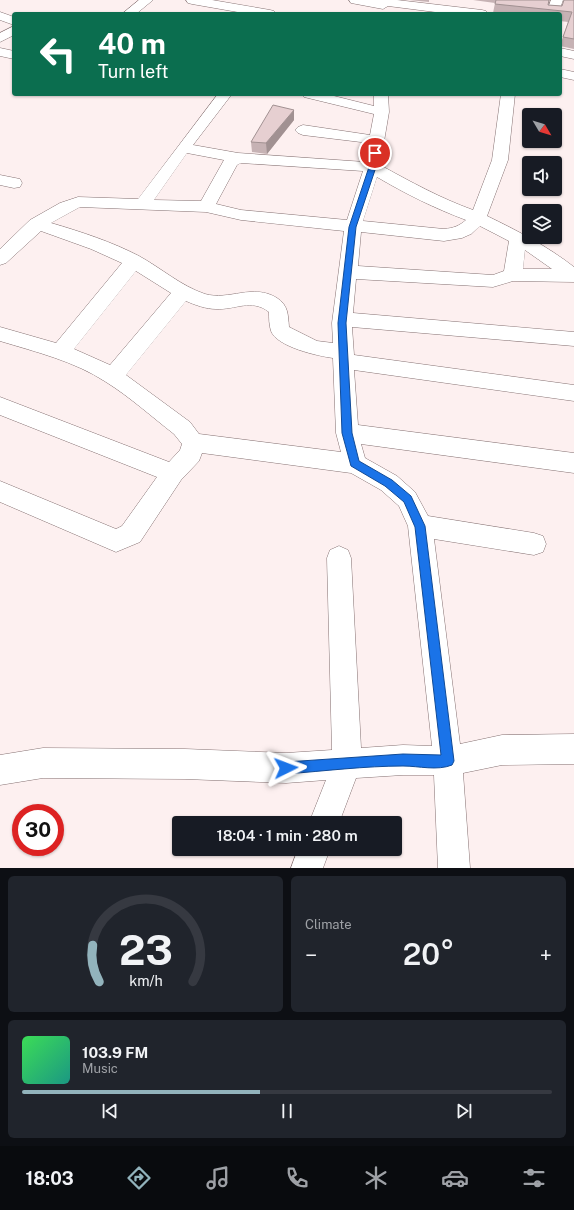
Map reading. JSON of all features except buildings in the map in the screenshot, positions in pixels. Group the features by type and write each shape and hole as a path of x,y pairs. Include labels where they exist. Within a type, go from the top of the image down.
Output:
{"street":[{"path":"131,12 147,0"},
{"path":"192,0 255,12 265,0"},
{"path":"355,0 383,5 460,12"},
{"path":"553,12 557,0"},
{"path":"0,16 12,20"},
{"path":"0,38 12,31"},
{"path":"0,52 12,55"},
{"path":"562,52 574,55"},
{"path":"562,73 574,76"},
{"path":"142,205 183,148 223,96"},
{"path":"325,96 381,103 372,167 353,227 343,318 343,356 347,433 355,464"},
{"path":"0,259 36,224 66,206 78,202 206,207 241,215 353,227 444,235 456,234 465,230 478,218 500,160 508,96"},
{"path":"303,130 377,140"},
{"path":"183,148 238,158 372,167 423,196 478,218 532,246 547,255 573,276"},
{"path":"206,207 231,162 238,158"},
{"path":"36,224 91,241 134,261 183,291 206,300 222,303 235,299 248,298 270,301 278,309 280,330 292,338 314,348 343,356 574,393"},
{"path":"513,276 518,240"},
{"path":"60,352 134,261"},
{"path":"348,272 493,281 513,276 573,276"},
{"path":"113,376 183,291"},
{"path":"343,318 574,339"},
{"path":"0,334 60,352 83,361 113,376 182,428 193,442 355,464 389,483 407,499 420,526 448,761 454,868"},
{"path":"0,406 173,473"},
{"path":"347,433 574,463"},
{"path":"0,491 116,541 130,534 173,473 191,454 193,442"},
{"path":"420,526 534,544"},
{"path":"327,816 347,764 339,558"},
{"path":"0,770 43,763 185,764 286,768 403,760 427,762 448,761 502,750 574,749"},
{"path":"307,868 311,856"}],"route":[{"path":"286,768 403,760 427,762 448,761 420,526 407,499 389,483 355,464 347,433 342,323 353,227 375,153"}]}
